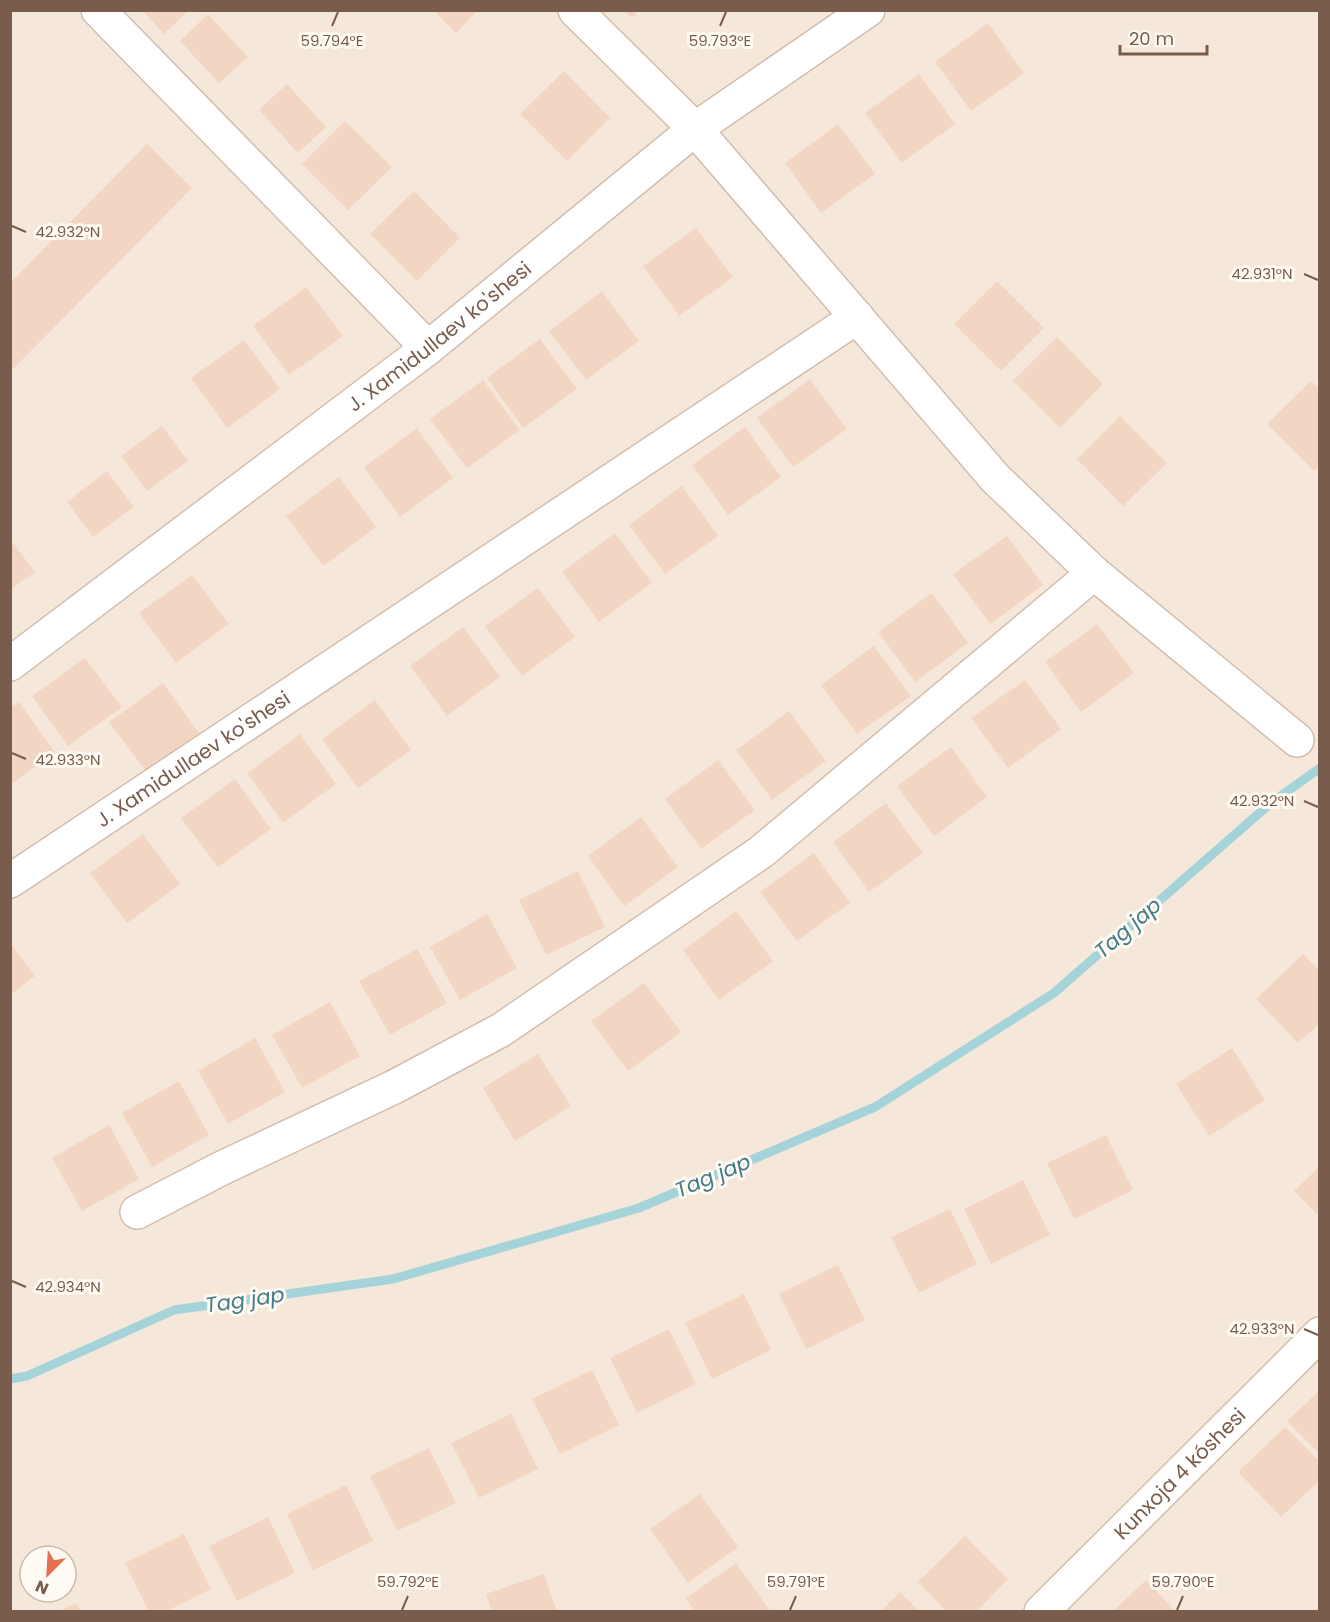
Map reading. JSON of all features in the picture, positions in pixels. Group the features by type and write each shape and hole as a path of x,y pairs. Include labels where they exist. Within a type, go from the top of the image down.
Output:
{"street":[{"path":"98,10 428,348"},
{"path":"575,10 694,129 995,478 1094,573 1297,740"},
{"name":"J. Xamidullaev ko'shesi","path":"10,664 428,348 694,129 868,10"},
{"name":"J. Xamidullaev ko'shesi","path":"10,881 857,316"},
{"path":"137,1212 222,1168 394,1087 501,1030 761,852 1094,573"},
{"name":"Kunxoja 4 kóshesi","path":"1041,1611 1320,1334"}],"shaded area":[{"path":"11,11 1319,11 1319,1611 11,1612"}],"building":[{"path":"142,10 189,10 164,34"},
{"path":"433,10 478,10 456,33"},
{"path":"624,10 639,10 632,18"},
{"path":"208,14 248,57 219,83 180,41"},
{"path":"988,23 1024,73 971,111 935,62"},
{"path":"564,71 610,118 567,161 520,114"},
{"path":"919,74 955,124 902,163 865,113"},
{"path":"287,84 326,127 298,153 259,110"},
{"path":"345,121 392,167 348,210 302,164"},
{"path":"838,124 875,174 821,213 785,163"},
{"path":"147,144 192,188 10,372 10,283"},
{"path":"414,191 460,238 417,281 370,234"},
{"path":"696,228 733,277 679,316 643,266"},
{"path":"997,281 1044,328 1001,371 954,324"},
{"path":"306,287 343,336 289,375 253,326"},
{"path":"602,291 639,341 586,380 549,331"},
{"path":"1057,337 1103,384 1060,428 1013,381"},
{"path":"540,339 577,389 523,428 487,378"},
{"path":"244,340 280,389 227,428 191,378"},
{"path":"810,379 847,429 793,467 757,418"},
{"path":"483,380 520,430 467,468 430,419"},
{"path":"1311,381 1320,389 1320,465 1314,471 1267,424"},
{"path":"1120,416 1167,463 1123,506 1077,459"},
{"path":"162,426 188,461 147,491 121,456"},
{"path":"745,427 781,477 728,515 692,465"},
{"path":"417,428 453,478 400,517 364,467"},
{"path":"107,471 134,507 93,537 67,502"},
{"path":"339,477 376,527 323,566 286,516"},
{"path":"682,486 718,536 665,574 629,525"},
{"path":"615,533 652,583 599,622 562,572"},
{"path":"1007,536 1043,585 990,624 953,574"},
{"path":"10,539 35,572 10,590"},
{"path":"192,575 229,624 176,663 139,613"},
{"path":"538,588 575,637 522,676 485,626"},
{"path":"932,593 968,643 915,682 878,632"},
{"path":"1097,624 1134,673 1081,712 1045,662"},
{"path":"463,627 500,677 447,716 410,666"},
{"path":"874,646 911,696 857,734 821,685"},
{"path":"85,658 122,707 68,746 32,696"},
{"path":"1025,680 1061,729 1008,768 971,718"},
{"path":"163,683 199,733 146,771 109,722"},
{"path":"375,700 411,750 358,788 322,739"},
{"path":"19,702 55,752 10,785 10,708"},
{"path":"789,711 826,761 772,800 736,750"},
{"path":"300,734 336,784 283,823 247,773"},
{"path":"951,747 987,797 934,836 897,786"},
{"path":"718,760 755,810 701,849 665,799"},
{"path":"235,779 271,829 218,867 181,818"},
{"path":"886,803 923,853 869,892 833,842"},
{"path":"641,817 678,867 624,906 588,856"},
{"path":"143,834 180,884 127,923 90,873"},
{"path":"814,853 850,903 797,941 760,892"},
{"path":"578,871 605,927 546,955 519,900"},
{"path":"736,911 773,961 719,1000 683,950"},
{"path":"487,914 517,968 460,1000 430,947"},
{"path":"10,943 35,976 10,995"},
{"path":"417,949 447,1003 390,1035 359,981"},
{"path":"1303,954 1320,971 1320,1023 1298,1043 1256,999"},
{"path":"644,983 681,1032 628,1071 591,1021"},
{"path":"330,1002 360,1056 302,1088 272,1035"},
{"path":"255,1038 285,1092 228,1124 198,1071"},
{"path":"1232,1048 1265,1100 1209,1136 1176,1084"},
{"path":"538,1054 571,1106 515,1141 483,1088"},
{"path":"179,1081 209,1135 152,1167 122,1113"},
{"path":"109,1125 139,1179 82,1211 52,1158"},
{"path":"1106,1135 1133,1190 1074,1219 1047,1163"},
{"path":"1320,1166 1320,1217 1294,1191"},
{"path":"1023,1180 1050,1235 991,1264 964,1209"},
{"path":"950,1209 977,1264 919,1293 891,1237"},
{"path":"838,1265 865,1320 806,1349 779,1294"},
{"path":"744,1294 771,1350 712,1379 685,1323"},
{"path":"669,1329 696,1384 637,1413 610,1358"},
{"path":"592,1370 619,1425 560,1454 532,1399"},
{"path":"1320,1390 1320,1454 1287,1421"},
{"path":"511,1414 538,1469 479,1498 451,1443"},
{"path":"1285,1427 1320,1462 1320,1480 1281,1517 1238,1472"},
{"path":"429,1448 456,1503 397,1531 370,1476"},
{"path":"346,1485 373,1541 313,1570 287,1514"},
{"path":"700,1494 738,1547 688,1583 650,1529"},
{"path":"268,1517 295,1573 237,1601 209,1546"},
{"path":"184,1534 211,1589 165,1612 149,1612 125,1563"},
{"path":"965,1536 1008,1579 976,1612 947,1612 918,1582"},
{"path":"736,1563 771,1612 695,1612 686,1598"},
{"path":"544,1574 557,1612 492,1612 486,1594"},
{"path":"1146,1580 1176,1612 1112,1612"},
{"path":"900,1592 920,1612 880,1612"},
{"path":"77,1604 81,1612 58,1612"}],"waterway":[{"name":"Tag jap","path":"10,1379 27,1376 174,1310 393,1279 639,1208 875,1107 1054,993 1272,802 1320,768"}]}
